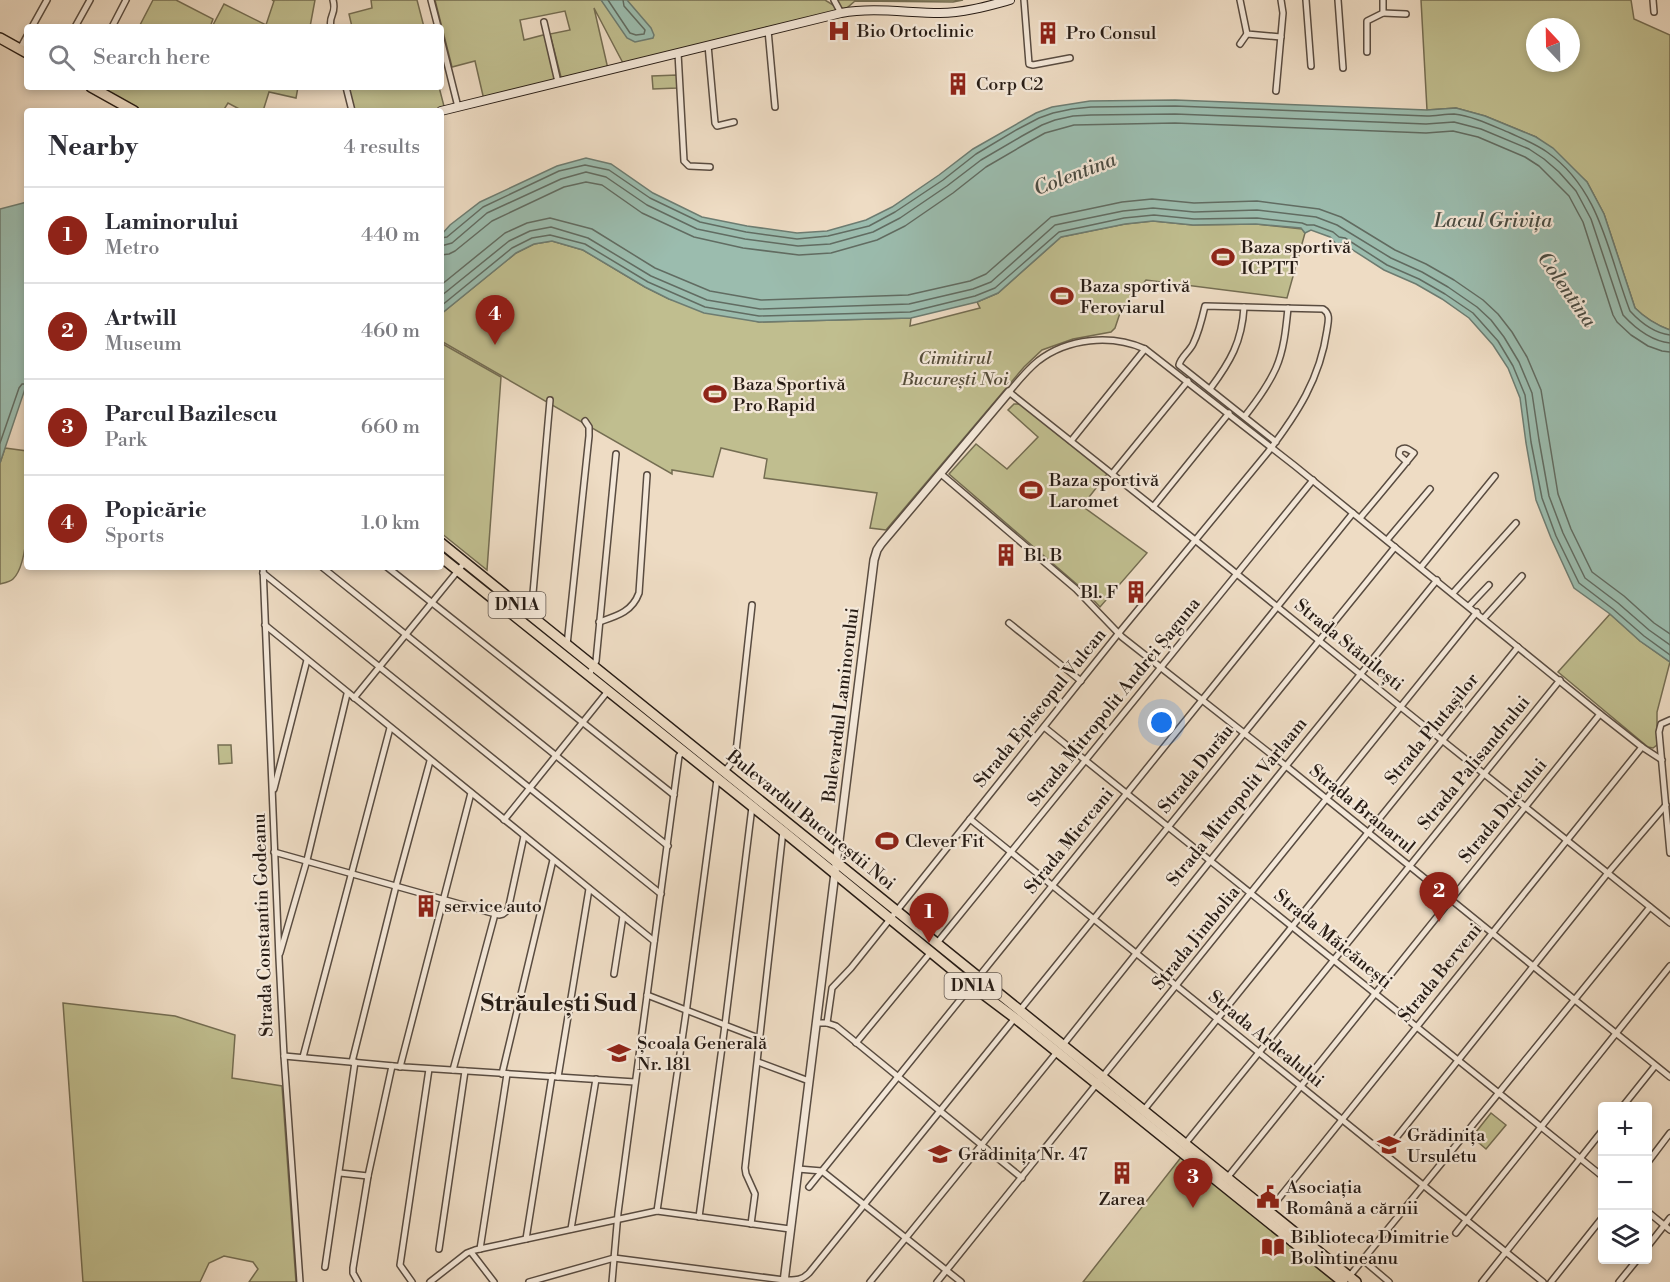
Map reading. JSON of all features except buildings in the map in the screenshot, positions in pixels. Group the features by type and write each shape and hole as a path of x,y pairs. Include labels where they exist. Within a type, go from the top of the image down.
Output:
{"main road":[{"path":"444,110 841,13 859,10 951,12 1010,0"},
{"path":"0,38 24,51"},
{"path":"96,90 129,108"},
{"name":"Bulevardul Bucureștii Noi","path":"444,545 567,645 608,691 686,748"},
{"name":"Bulevardul Bucureștii Noi","path":"444,559 591,671 720,775 785,820 898,910 979,977 1018,1014 1349,1281"},
{"name":"Bulevardul Bucureștii Noi","path":"720,775 752,807 971,985 1018,1014"},
{"name":"Bulevardul Bucureștii Noi","path":"1100,1081 1185,1144 1227,1178 1266,1215"}],"street":[{"path":"34,24 47,0"},
{"path":"77,24 90,0"},
{"path":"114,24 126,0"},
{"path":"330,24 335,9 333,0"},
{"path":"431,0 437,24"},
{"path":"834,0 841,13"},
{"path":"1024,0 1029,64 1070,58"},
{"path":"1240,0 1247,34 1240,44"},
{"path":"1276,91 1283,13 1281,0"},
{"path":"1306,0 1311,66"},
{"path":"1338,0 1342,68"},
{"path":"1383,0 1383,13"},
{"path":"1653,0 1654,12"},
{"path":"1366,52 1366,21 1383,13 1406,14"},
{"path":"544,22 558,82"},
{"path":"768,30 775,107"},
{"path":"1247,34 1281,37"},
{"path":"708,45 715,123 717,126 734,122"},
{"path":"444,51 458,107"},
{"path":"678,53 684,161 689,166 710,167"},
{"path":"347,90 351,108"},
{"path":"1245,416 1276,369 1288,308 1209,305 1205,307 1198,334 1191,348 1179,363 1245,416 1313,480 1353,513 1422,566 1600,714 1662,760"},
{"path":"1210,389 1225,369 1236,347 1243,324 1244,307"},
{"name":"Strada Episcopul Vulcan","path":"827,1023 832,988 891,919 1118,634 1274,444 1303,403 1318,367 1329,317 1327,311 1323,309 1288,308"},
{"path":"1009,392 1036,363 1069,346 1109,339 1127,342 1145,349 1274,444"},
{"path":"1071,441 1145,349"},
{"path":"1113,474 1188,381"},
{"name":"Strada Stănilești","path":"1009,392 1670,923"},
{"name":"Bulevardul Laminorului","path":"784,1281 874,560 881,544 1009,392"},
{"path":"531,616 550,400"},
{"path":"1154,507 1229,413"},
{"path":"567,645 589,436 589,428 585,421"},
{"path":"591,671 596,661 616,454"},
{"path":"1360,518 1407,462"},
{"name":"Strada Branarul","path":"941,474 1084,596 1118,634 1286,766 1670,1077"},
{"path":"599,622 627,611 633,606 639,593 647,475"},
{"path":"1422,566 1495,476"},
{"name":"Strada Mitropolit Andrei Șaguna","path":"938,943 1313,480"},
{"path":"1388,540 1430,489"},
{"name":"Strada Miercani","path":"809,1187 1353,513"},
{"path":"1453,593 1516,523"},
{"name":"Strada Durău","path":"784,1281 798,1281 805,1277 1395,547"},
{"path":"354,698 465,562"},
{"path":"263,570 661,894"},
{"name":"Strada Constantin Godeanu","path":"263,570 284,1056 300,1282"},
{"path":"326,570 668,846"},
{"path":"391,570 674,795"},
{"path":"1484,618 1522,576"},
{"name":"Strada Mitropolit Varlaam","path":"870,1282 1437,580"},
{"path":"1469,606 1488,585"},
{"path":"657,1211 720,775 736,752 752,605"},
{"name":"Strada Jimbolia","path":"937,1282 1477,612"},
{"path":"1009,623 1081,681"},
{"path":"265,626 654,941"},
{"name":"Strada Plutașilor","path":"1143,1111 1518,646"},
{"path":"273,796 307,660"},
{"name":"Strada Palisandrului","path":"1185,1144 1560,680"},
{"path":"504,820 608,691"},
{"path":"279,958 347,694"},
{"name":"Strada Duetului","path":"1227,1178 1600,714"},
{"path":"1670,720 1663,722 1660,727 1662,760 1667,782 1666,805 1670,853"},
{"name":"Strada Măicănești","path":"1044,727 1598,1173"},
{"path":"303,1057 390,728"},
{"name":"Strada Berveni","path":"1266,1215 1642,747"},
{"path":"612,1282 635,1082 674,795 680,756 686,748"},
{"path":"325,1267 354,1062 396,886 430,761"},
{"path":"400,1066 471,794"},
{"path":"1384,1153 1666,805"},
{"path":"699,1217 752,807"},
{"name":"Strada Ardealului","path":"970,819 1543,1282"},
{"path":"751,1224 754,1194 746,1168 785,820"},
{"path":"274,852 495,914 503,914 508,910 524,836"},
{"path":"827,854 837,849"},
{"path":"480,1249 505,1074 553,860"},
{"path":"526,1239 589,889"},
{"path":"1349,1281 1363,1260 1650,907"},
{"path":"453,1070 495,914"},
{"path":"614,974 622,916"},
{"path":"856,1043 931,952"},
{"path":"1456,1233 1670,966"},
{"path":"647,995 761,1039"},
{"path":"816,1023 836,1026 1022,1178"},
{"path":"284,1056 429,1069 635,1082"},
{"path":"758,1062 808,1081"},
{"path":"358,1282 353,1268 368,1176 392,1066"},
{"path":"1627,1102 1655,1066"},
{"path":"412,1282 400,1265 429,1069"},
{"path":"439,1249 465,1071"},
{"path":"571,1230 596,1079"},
{"path":"1652,1156 1670,1133"},
{"path":"1482,1282 1598,1136"},
{"path":"798,1169 822,1171 961,1282"},
{"path":"340,1173 368,1176"},
{"path":"430,1282 471,1252 480,1249 657,1211 790,1229"},
{"path":"1652,1216 1670,1230"},
{"path":"1652,1240 1670,1218"},
{"path":"1551,1282 1598,1223"},
{"path":"471,1252 494,1282"},
{"path":"529,1282 614,1258 784,1281"},
{"path":"1363,1260 1389,1282"},
{"path":"1619,1282 1634,1264"}],"green space":[{"path":"153,0 176,0 213,19 211,24 141,24"},
{"path":"272,0 315,0 311,24 266,24 274,1"},
{"path":"371,0 417,0 423,24 351,24 349,14 372,8"},
{"path":"435,0 825,0 838,8 839,12 624,65 594,8 608,69 562,81 550,34 570,30 565,11 520,20 524,40 547,34 558,82 484,100 475,61 452,67 444,35 444,24 441,24"},
{"path":"834,0 963,0 953,2 855,1 841,13"},
{"path":"1421,0 1631,0 1634,19 1670,35 1670,330 1651,321 1635,308 1604,214 1587,182 1536,137 1485,116 1456,108 1427,110"},
{"path":"224,4 264,24 214,24"},
{"path":"677,75 677,88 653,89 652,76"},
{"path":"106,90 297,90 296,98 269,92 264,108 237,108 228,103 225,108 129,108 104,94"},
{"path":"347,90 440,90 445,110 444,108 351,108"},
{"name":"Baza Sportivă Pro Rapid","path":"1153,221 1193,225 1256,224 1302,229 1305,233 1287,298 1146,280 1121,310 1115,328 1111,332 1073,339 1042,350 1024,367 886,530 870,528 877,493 764,478 767,459 721,448 713,477 672,470 672,474 444,343 444,312 516,253 534,244 552,241 583,250 669,299 759,322 911,318 910,326 980,308 977,302 998,293 1061,237 1125,224"},
{"path":"444,345 501,377 487,570 444,535"},
{"name":"Baza sportivă Laromet","path":"1014,404 1020,404 1107,474 1082,506 1147,553 1100,607 1087,593 949,474 976,444 1007,469 1038,437 1008,410"},
{"path":"5,448 24,451 24,555 12,580 0,584 0,463"},
{"path":"1610,614 1640,641 1670,662 1657,712 1657,745 1653,748 1648,747 1558,672"},
{"path":"218,745 231,745 232,763 219,764"},
{"path":"63,1003 175,1016 235,1035 232,1078 282,1086 296,1282 249,1282 258,1269 253,1262 224,1256 209,1263 200,1282 83,1282"},
{"path":"1491,1113 1506,1125 1486,1149 1472,1137"},
{"path":"1182,1156 1335,1282 1083,1282"}],"water":[{"path":"601,0 627,0 651,28 653,38 635,42 627,38"},
{"name":"Lacul Grivița","path":"1175,100 1427,110 1456,108 1485,116 1536,137 1553,148 1587,182 1604,214 1635,308 1651,321 1670,330 1670,662 1574,588 1536,500 1520,398 1508,368 1493,345 1469,318 1442,299 1384,270 1342,243 1336,244 1330,237 1311,230 1305,233 1301,228 1256,224 1193,225 1153,221 1125,224 1061,237 998,293 977,302 911,318 759,322 704,313 645,287 583,250 552,241 534,244 516,253 444,312 444,232 480,202 557,166 586,158 611,164 653,193 702,217 797,233 827,231 866,220 892,207 973,149 1036,113 1052,107 1090,101"},
{"path":"24,203 24,392 0,463 0,209"}],"place":[{"name":"Bio Ortoclinic","path":"839,31"},
{"name":"Pro Consul","path":"1048,33"},
{"name":"Corp C2","path":"958,84"},
{"name":"Baza sportivă ICPTT","path":"1223,257"},
{"name":"Baza sportivă Feroviarul","path":"1062,296"},
{"name":"Popicărie","path":"495,345"},
{"name":"Baza Sportivă Pro Rapid","path":"715,394"},
{"name":"Baza sportivă Laromet","path":"1031,490"},
{"name":"Bl. B","path":"1006,555"},
{"name":"Bl. F","path":"1136,592"},
{"name":"Clever Fit","path":"887,841"},
{"name":"service auto","path":"426,906"},
{"name":"Artwill","path":"1439,922"},
{"name":"Laminorului","path":"929,943"},
{"name":"Școala Generală Nr. 181","path":"619,1053"},
{"name":"Grădinița Ursuletu","path":"1389,1145"},
{"name":"Grădinița Nr. 47","path":"940,1154"},
{"name":"Zarea","path":"1122,1173"},
{"name":"Asociația Română a cărnii","path":"1268,1197"},
{"name":"Parcul Bazilescu","path":"1193,1208"},
{"name":"Biblioteca Dimitrie Bolintineanu","path":"1273,1247"}],"district":[{"name":"Străulești Sud","path":"559,1004"}],"water label":[{"name":"Colentina","path":"1075,175"},
{"name":"Colentina","path":"1566,290"}],"park label":[{"name":"Cimitirul București Noi","path":"955,368"}]}
